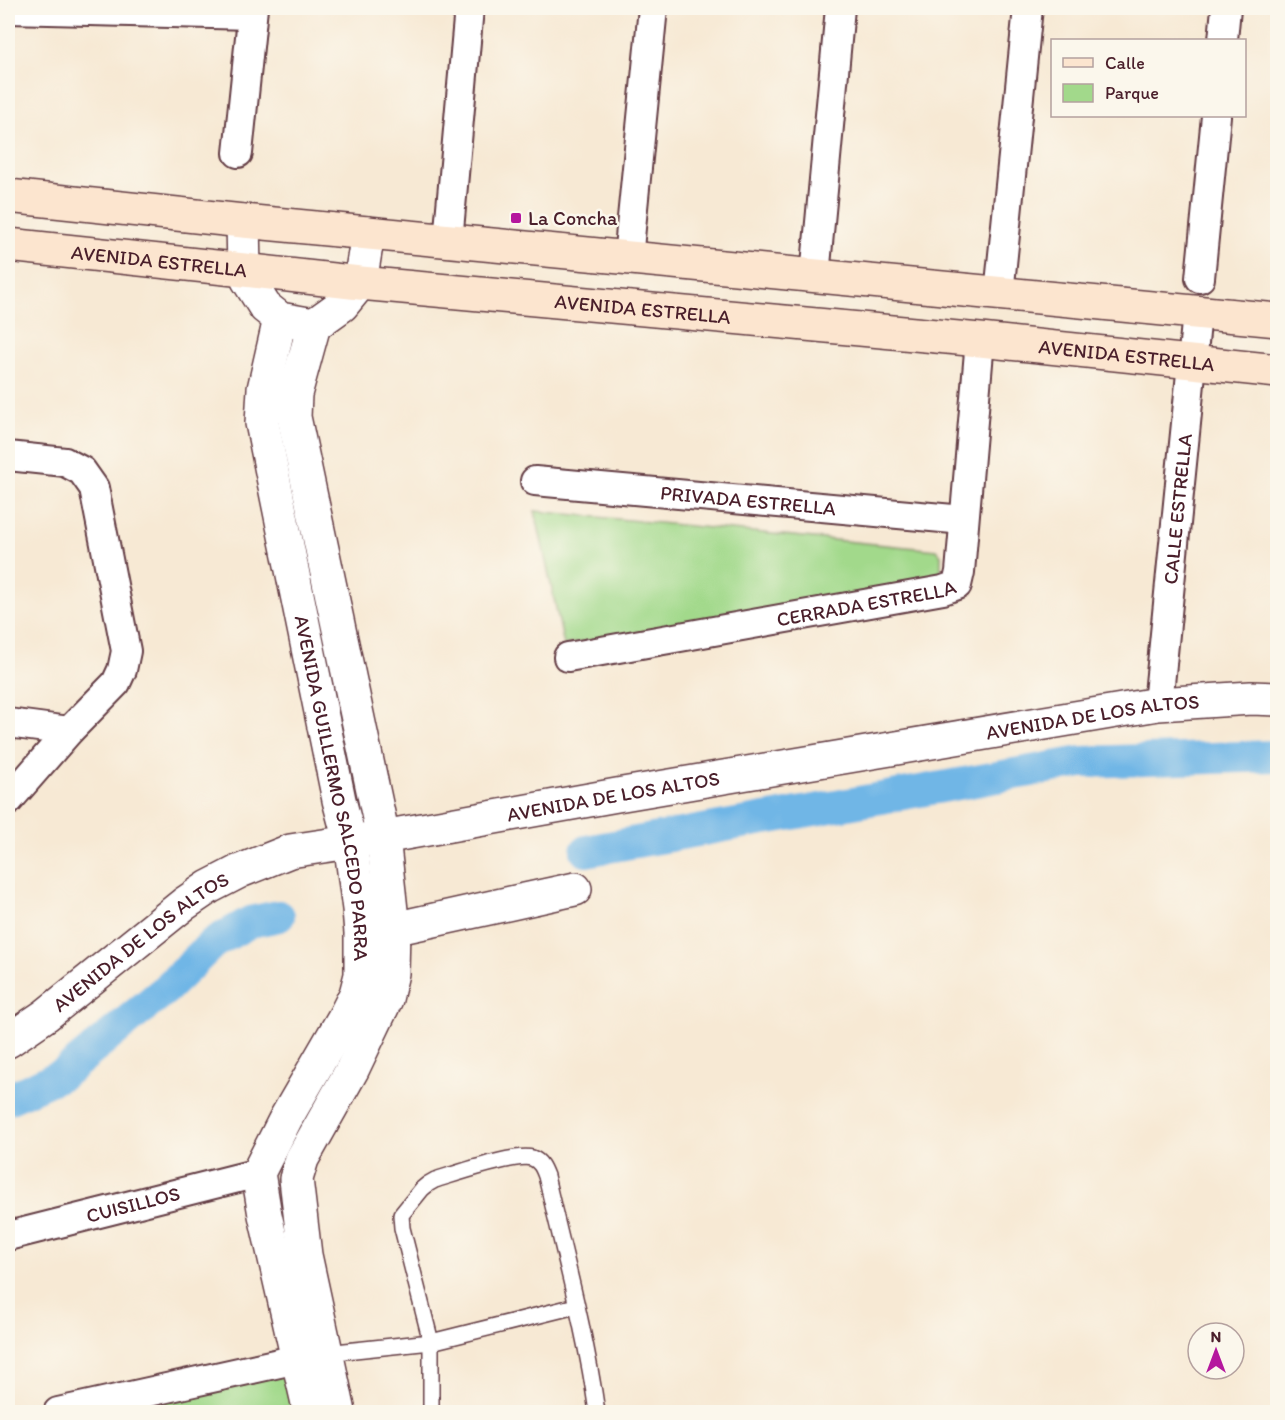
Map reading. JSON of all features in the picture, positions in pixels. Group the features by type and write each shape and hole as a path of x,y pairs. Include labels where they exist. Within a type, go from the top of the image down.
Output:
{"main road":[{"path":"8,196 243,221 1278,320"},
{"name":"AVENIDA ESTRELLA","path":"8,246 360,283 1278,370"}],"street":[{"path":"448,241 469,8"},
{"path":"628,258 653,8"},
{"path":"815,276 840,8"},
{"path":"999,294 1028,8"},
{"path":"1223,39 1226,8"},
{"path":"8,9 252,11 238,153"},
{"path":"1200,278 1216,117"},
{"path":"243,221 244,270 265,307 280,319 314,325 342,305 360,283 368,233"},
{"name":"CALLE ESTRELLA","path":"1158,704 1197,313"},
{"name":"AVENIDA GUILLERMO SALCEDO PARRA","path":"280,319 280,392 296,424 383,837 377,931 356,994 286,1118 258,1173 265,1215 312,1355 339,1413"},
{"name":"AVENIDA GUILLERMO SALCEDO PARRA","path":"310,1413 312,1355 305,1255 296,1179 302,1159 352,1070 386,999 392,973 377,931 339,800 262,423 314,325"},
{"name":"CERRADA ESTRELLA","path":"568,657 943,590 957,585 980,340"},
{"path":"8,456 65,462 82,471 94,488 126,651 122,670 116,683 69,731 8,801"},
{"name":"PRIVADA ESTRELLA","path":"535,482 964,520"},
{"path":"301,616 334,609"},
{"name":"AVENIDA DE LOS ALTOS","path":"8,1041 46,1015 184,904 209,887 290,850 383,837 617,795 1158,704 1251,698 1278,699"},
{"path":"8,723 69,731"},
{"path":"377,931 575,889"},
{"name":"CUISILLOS","path":"8,1236 258,1173"},
{"path":"58,1413 312,1355"}],"lane":[{"path":"431,1413 431,1342 402,1228 401,1215 422,1189 435,1180 516,1157 533,1158 538,1161 546,1176 576,1305 597,1413"},
{"path":"312,1355 431,1342 576,1305"}],"green space":[{"path":"535,511 937,550 941,555 941,574 937,581 564,645"},
{"path":"286,1369 296,1412 116,1412"}],"waterway":[{"path":"586,851 1081,762 1278,756"},
{"path":"8,1099 63,1074 165,990 213,943 250,922 279,916"}],"place":[{"name":"La Concha","path":"516,218"}]}
